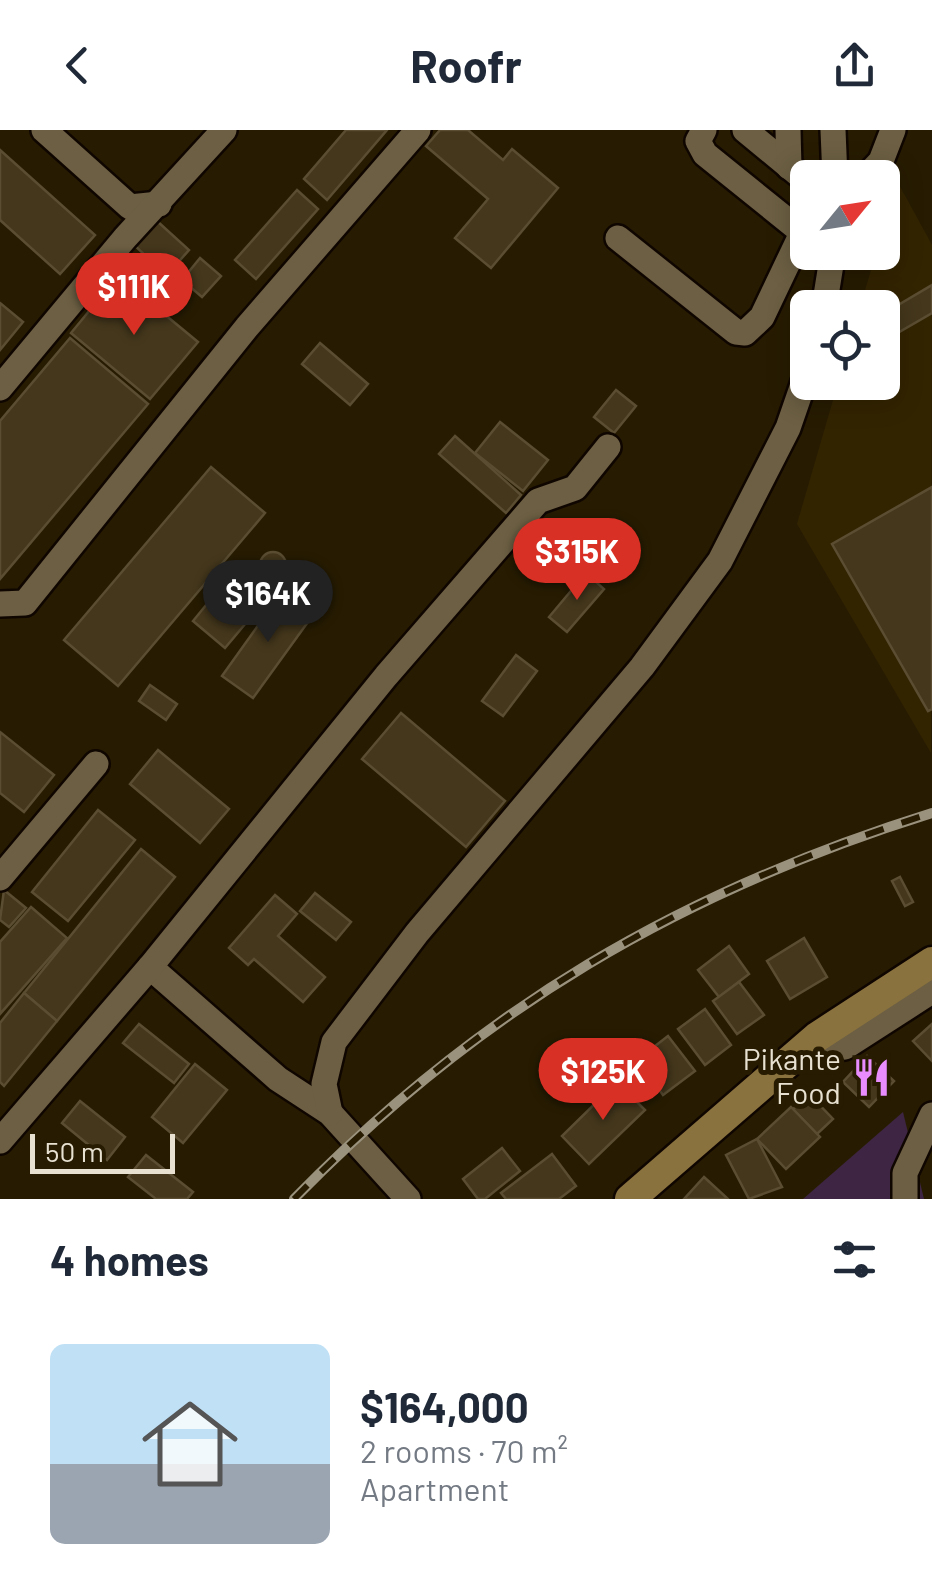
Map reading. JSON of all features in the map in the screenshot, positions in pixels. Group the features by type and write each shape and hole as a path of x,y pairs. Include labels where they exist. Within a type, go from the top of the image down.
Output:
{"main road":[{"path":"630,1199 817,1037 932,962"}],"street":[{"path":"44,130 130,207 159,204"},
{"path":"0,388 125,238 224,130"},
{"path":"0,604 25,603 247,327 418,130"},
{"path":"704,130 698,141 705,154 790,223"},
{"path":"746,130 790,168"},
{"path":"788,130 795,160"},
{"path":"833,130 834,160"},
{"path":"881,160 894,130"},
{"path":"618,238 736,332 745,333 762,317 790,264"},
{"path":"330,1113 324,1084 334,1042 417,933 642,667 720,561 780,446 797,400"},
{"path":"2,1136 150,967 350,720 538,501 575,488 608,447"},
{"path":"0,878 96,764"},
{"path":"150,967 278,1079 330,1113 408,1199"},
{"path":"817,1037 833,1048 845,1048 932,991"},
{"path":"905,1199 905,1173 932,1115"}],"shaded area":[{"path":"900,186 932,245 931,753 797,524 833,400 900,400 900,290 865,290 871,270 900,270"},
{"path":"903,1112 924,1199 803,1199"}],"building":[{"path":"346,130 387,130 327,200 304,179"},
{"path":"440,130 468,130 503,160 512,149 558,188 491,268 455,238 488,199 426,146"},
{"path":"0,150 95,235 60,274 0,220"},
{"path":"297,190 318,209 256,279 235,260"},
{"path":"157,221 189,250 167,275 135,246"},
{"path":"200,258 221,276 202,297 182,280"},
{"path":"118,276 198,342 150,399 71,333"},
{"path":"932,285 932,313 900,332 900,304"},
{"path":"0,303 23,322 0,350"},
{"path":"70,338 148,404 0,579 0,421"},
{"path":"320,343 368,384 350,405 302,364"},
{"path":"616,390 636,406 614,433 594,417"},
{"path":"500,422 548,460 523,491 475,453"},
{"path":"455,436 521,495 506,513 439,454"},
{"path":"211,467 265,513 118,686 64,640"},
{"path":"932,487 932,709 928,711 832,544"},
{"path":"273,552 282,556 286,565 282,574 273,578 264,574 260,565 264,556"},
{"path":"234,571 267,598 225,648 193,621"},
{"path":"586,573 604,589 567,632 549,617"},
{"path":"282,592 313,615 253,698 222,676"},
{"path":"516,655 537,671 503,716 482,701"},
{"path":"150,685 177,704 166,720 139,701"},
{"path":"401,713 505,801 466,847 362,759"},
{"path":"0,732 54,775 24,812 0,793"},
{"path":"158,750 229,809 200,843 130,784"},
{"path":"98,810 135,840 68,921 32,892"},
{"path":"141,849 175,877 57,1021 24,993"},
{"path":"900,877 913,902 905,906 892,881"},
{"path":"4,890 26,908 9,927 0,920"},
{"path":"315,893 351,922 336,940 300,911"},
{"path":"275,895 297,914 278,936 325,977 303,1002 254,959 248,965 229,948"},
{"path":"31,907 67,938 0,1014 0,942"},
{"path":"804,938 827,977 790,999 767,961"},
{"path":"729,946 749,974 719,997 698,970"},
{"path":"739,982 764,1015 737,1034 713,1001"},
{"path":"24,993 57,1021 4,1086 0,1082 0,1023"},
{"path":"705,1009 731,1045 705,1065 678,1029"},
{"path":"139,1024 189,1064 174,1083 123,1043"},
{"path":"932,1024 932,1061 913,1041"},
{"path":"668,1036 695,1071 663,1095 637,1060"},
{"path":"867,1056 894,1081 869,1107 843,1082"},
{"path":"195,1064 227,1090 183,1143 152,1117"},
{"path":"617,1082 645,1110 589,1164 562,1136"},
{"path":"809,1094 833,1119 817,1134 793,1109"},
{"path":"80,1101 125,1137 107,1160 62,1123"},
{"path":"791,1107 820,1137 786,1169 757,1139"},
{"path":"757,1139 782,1187 749,1199 726,1155"},
{"path":"502,1148 520,1171 485,1199 478,1199 463,1179"},
{"path":"552,1154 576,1186 559,1199 506,1199 501,1193"},
{"path":"146,1155 193,1192 187,1199 156,1199 128,1177"},
{"path":"704,1177 728,1199 684,1199"}],"railway":[{"path":"294,1199 364,1131 437,1070 511,1014 588,964 752,880 840,844 932,813"}],"place":[{"name":"Pikante Food","path":"871,1077"}]}
